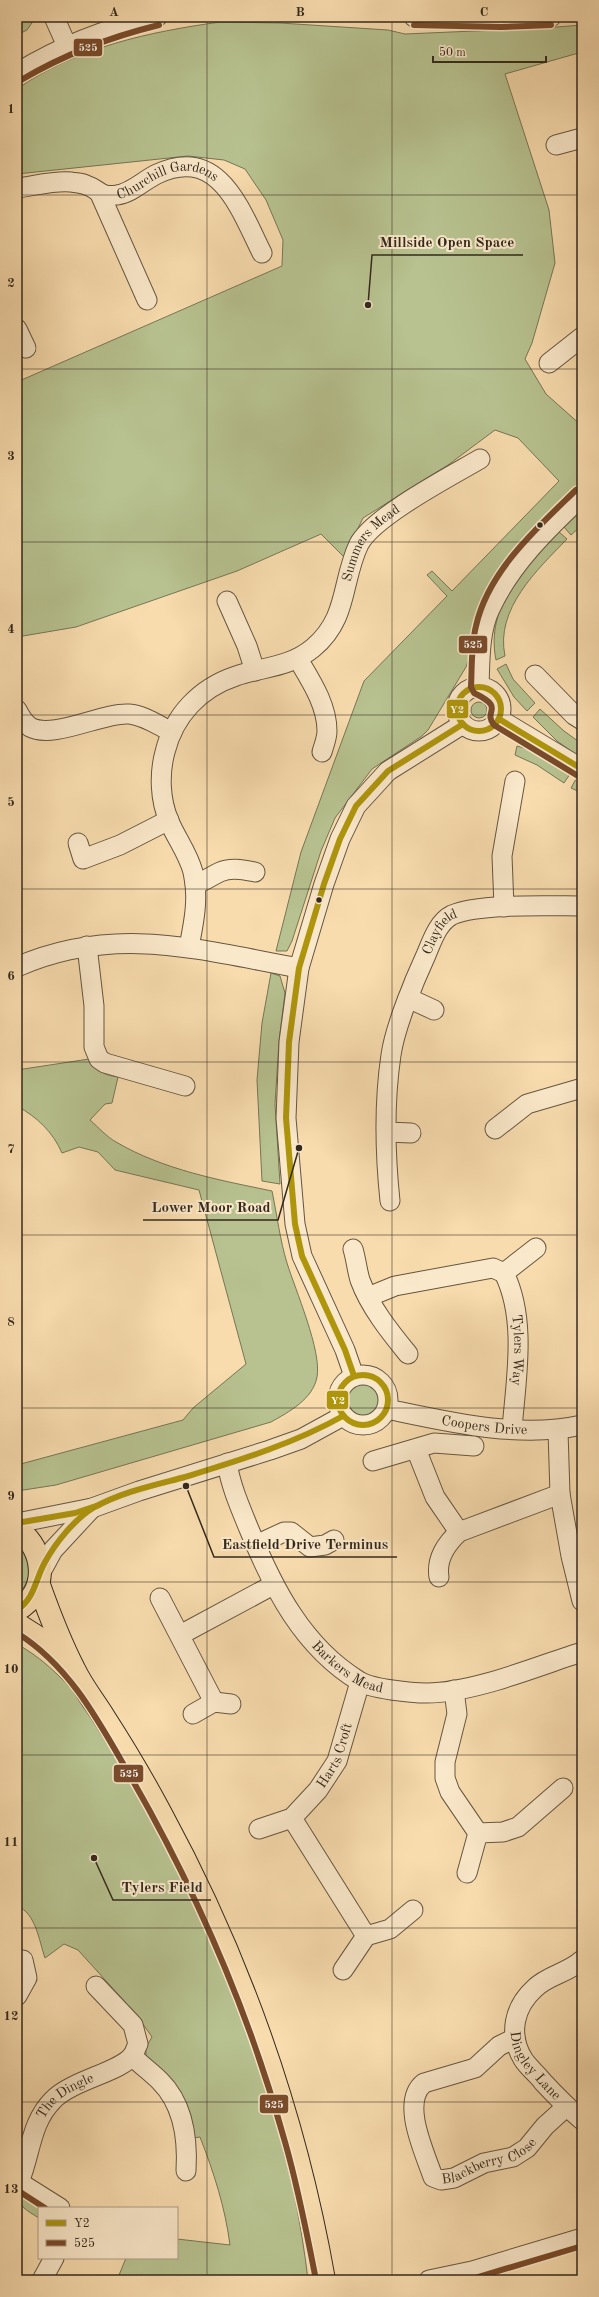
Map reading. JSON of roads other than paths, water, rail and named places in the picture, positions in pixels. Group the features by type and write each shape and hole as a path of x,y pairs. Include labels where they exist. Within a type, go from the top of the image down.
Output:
{"main road":[{"path":"17,1529 35,1546 40,1558 40,1578 74,1670 160,1812 196,1881 235,1967 267,2052 285,2109 307,2190 324,2280"},
{"path":"17,1610 33,1596 40,1578"},
{"path":"17,1624 46,1643 74,1670"}],"street":[{"path":"54,17 67,46"},
{"path":"17,73 67,46 123,24 157,17"},
{"path":"414,17 502,19 551,17"},
{"path":"556,145 582,138"},
{"name":"Churchill Gardens","path":"17,188 69,182 87,185 100,194 117,195 158,174 181,166 201,170 217,176 232,193 262,253"},
{"name":"Churchill Gardens","path":"100,194 147,300"},
{"path":"17,328 26,348"},
{"path":"549,362 582,337"},
{"name":"Summers Mead","path":"189,947 195,914 195,884 188,856 169,820 163,800 162,773 165,752 172,732 181,715 201,694 216,684 298,659 315,646 341,609 354,557 366,534 375,524 480,460"},
{"path":"479,687 481,641 489,610 518,564 556,520 582,496"},
{"path":"227,601 247,646 255,671"},
{"path":"298,659 314,686 326,716 328,732 322,752"},
{"path":"536,675 574,715 582,720"},
{"path":"479,687 486,688 498,697 501,704 499,719 495,725 482,731 475,731 463,724 458,716 459,700 471,689 479,687"},
{"path":"17,710 30,726 37,729 75,726 123,714 139,716 172,732"},
{"path":"499,719 582,770"},
{"path":"354,1376 345,1350 302,1256 295,1224 286,1118 289,1042 299,968 324,884 340,839 356,806 388,771 463,724"},
{"path":"504,907 502,856 515,781"},
{"path":"78,843 83,859 120,845 169,820"},
{"path":"195,884 207,881 220,872 232,869 255,872"},
{"name":"Clayfield","path":"390,1200 387,1169 387,1095 391,1054 408,998 438,929 451,916 466,911 504,907 582,906"},
{"path":"17,967 60,952 87,946 139,943 189,947 299,968"},
{"path":"87,946 94,1006 94,1046 99,1059 105,1063 185,1086"},
{"path":"408,998 434,1010"},
{"path":"495,1129 528,1104 582,1088"},
{"path":"387,1132 411,1133"},
{"path":"368,1297 395,1286 493,1268 504,1273 536,1248"},
{"path":"353,1249 360,1280 368,1297 388,1328 408,1354"},
{"name":"Tylers Way","path":"504,1273 510,1285 517,1326 517,1368 512,1429"},
{"path":"364,1374 373,1376 381,1382 389,1399 387,1408 379,1420 367,1426 349,1422 343,1416 338,1402 340,1388 346,1381 354,1376 364,1374"},
{"name":"Coopers Drive","path":"387,1408 472,1425 512,1429 558,1431 582,1425"},
{"path":"17,1523 92,1508 139,1491 227,1464 301,1439 343,1416"},
{"path":"558,1431 560,1494 576,1554 582,1601"},
{"path":"373,1461 416,1450 434,1443 474,1446"},
{"path":"416,1450 435,1497 459,1532"},
{"name":"Barkers Mead","path":"227,1464 231,1483 273,1585 301,1630 328,1657 360,1682 394,1690 427,1693 454,1690 582,1652"},
{"path":"439,1577 438,1567 441,1556 449,1541 459,1532 560,1494"},
{"path":"40,1578 53,1550 92,1508"},
{"path":"256,1545 284,1532 291,1532 310,1547 325,1545 334,1540"},
{"path":"180,1635 273,1585"},
{"path":"160,1598 180,1635 222,1703 193,1714"},
{"name":"Harts Croft","path":"259,1829 292,1818 318,1790 337,1761 360,1682"},
{"path":"454,1690 457,1714 445,1762 445,1778 450,1792 478,1833 467,1873"},
{"path":"478,1833 503,1832 518,1827 563,1788"},
{"path":"292,1818 366,1936"},
{"path":"343,1970 366,1936 390,1928 413,1910"},
{"path":"17,1996 27,1978 23,1960"},
{"name":"Dingley Lane","path":"582,1960 576,1966 544,1981 522,2001 515,2018 515,2038 524,2059 566,2107 582,2120"},
{"path":"96,1986 133,2025 138,2039 132,2056 160,2081 179,2110 186,2139 186,2171"},
{"name":"Blackberry Close","path":"515,2038 499,2046 475,2068 424,2083 418,2088 413,2102 415,2120 433,2177 441,2180 454,2178 484,2163 513,2157 527,2148 545,2126 566,2107"},
{"name":"The Dingle","path":"18,2181 37,2122 53,2100 75,2084 121,2064 132,2056"},
{"path":"18,2181 58,2207"},
{"path":"429,2280 472,2271 582,2238"},
{"path":"42,2280 53,2259"}],"place":[{"name":"Millside Open Space","path":"368,305"},
{"name":"Lower Moor Road","path":"299,1148"},
{"name":"Eastfield Drive Terminus","path":"186,1486"},
{"name":"Tylers Field","path":"94,1858"}]}
